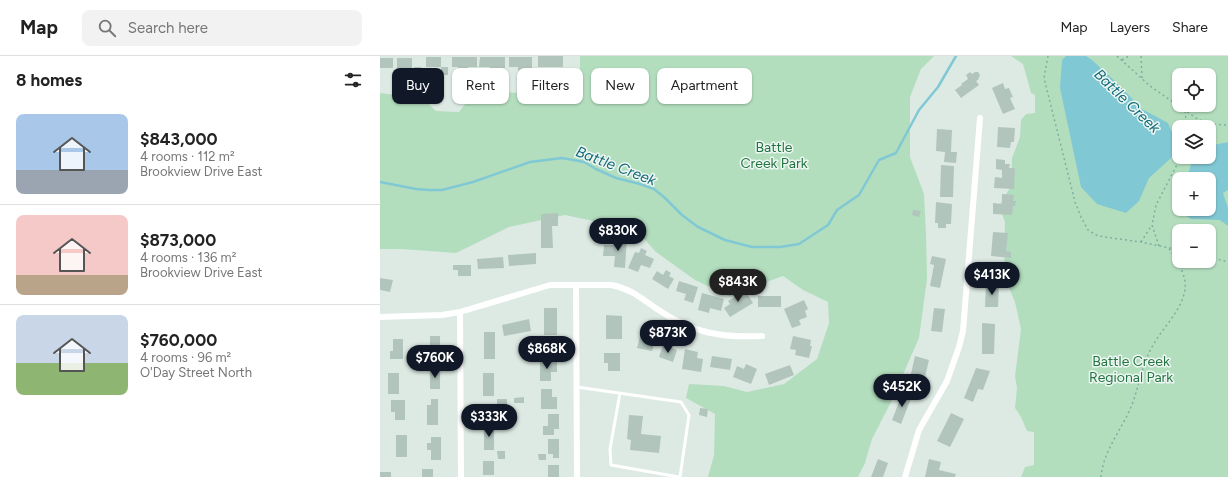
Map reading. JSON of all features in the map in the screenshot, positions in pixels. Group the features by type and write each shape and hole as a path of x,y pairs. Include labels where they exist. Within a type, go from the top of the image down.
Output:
{"street":[{"path":"905,477 919,430 947,381 964,331 980,118"},
{"path":"380,317 442,315 460,312 550,285 612,285 621,286 631,291 668,316 699,331 732,337 762,336"},
{"path":"576,286 577,477"},
{"path":"460,312 461,477"}],"lane":[{"path":"577,387 620,393 681,402 689,415 679,477 611,465 610,449 620,393"}],"path":[{"path":"1048,56 1044,78 1075,202 1088,230 1098,236 1141,242 1172,249"},
{"path":"1117,56 1142,79 1172,101"},
{"path":"1122,60 1129,56"},
{"path":"1141,56 1142,79"},
{"path":"1187,112 1201,120"},
{"path":"1216,124 1228,125"},
{"path":"1141,242 1152,225 1156,205 1177,164"},
{"path":"1152,225 1159,246"},
{"path":"1101,477 1101,469 1132,403 1147,356 1181,303 1185,290 1185,282 1181,270 1176,258 1168,248"},
{"path":"1216,258 1228,262"}],"green space":[{"name":"Battle Creek Park","path":"580,56 934,56 921,69 910,97 910,157 924,194 926,234 927,279 919,338 890,404 872,439 865,463 858,477 708,477 714,455 715,414 686,398 689,384 724,386 747,392 784,384 817,359 829,323 828,302 803,290 783,276 729,296 695,280 656,252 636,230 565,215 509,227 456,253 380,249 380,93 392,94 392,104 428,104 436,111 459,112 465,104 509,104 509,92 517,93 517,104 583,104 583,68 580,68"},
{"name":"Battle Creek Regional Park","path":"1011,56 1228,56 1228,477 1021,477 1025,467 1034,465 1034,432 1027,431 1015,408 1017,388 1015,376 1021,329 1015,302 1005,278 1005,222 999,206 1011,186 1012,158 1020,137 1021,120 1026,114 1035,113 1035,95 1031,93 1023,64"}],"water":[{"path":"1066,56 1086,56 1118,84 1142,109 1168,123 1172,133 1171,158 1149,178 1139,201 1126,213 1097,204 1081,187 1060,88 1062,60"},
{"path":"1228,142 1228,190 1223,193 1228,208 1228,226 1220,220 1191,219 1186,216 1216,216 1216,172 1189,172 1191,164 1216,164 1216,145"}],"building":[{"path":"538,56 563,56 563,67 538,67"},
{"path":"426,57 441,57 441,67 426,67"},
{"path":"452,57 477,57 477,67 452,67"},
{"path":"480,57 505,57 505,68 479,67"},
{"path":"509,57 532,57 532,68 509,67"},
{"path":"380,58 393,58 393,68 380,68"},
{"path":"397,58 412,58 412,68 397,68"},
{"path":"448,67 448,75 444,75 444,68 441,68"},
{"path":"970,72 972,74 978,72 980,75 976,81 979,85 961,98 955,90 968,79 966,75"},
{"path":"1003,83 1005,89 1009,88 1013,97 1010,98 1015,109 1003,114 992,88"},
{"path":"998,127 1015,128 1014,142 1011,142 1010,148 997,147"},
{"path":"937,129 952,130 951,152 957,152 956,163 944,162 945,152 936,151"},
{"path":"996,159 1005,160 1005,164 1010,164 1009,168 1015,168 1014,189 994,188 995,177 1002,178 1002,170 996,169"},
{"path":"941,165 954,166 953,197 940,197"},
{"path":"1002,194 1014,195 1013,201 1016,201 1015,206 1013,206 1012,215 993,214 993,203 1002,204"},
{"path":"936,202 952,204 951,224 946,224 946,228 938,228 938,223 935,223"},
{"path":"913,210 921,211 919,217 912,215"},
{"path":"558,213 558,226 552,226 553,248 541,248 541,214"},
{"path":"993,232 1008,233 1006,251 1011,252 1011,258 991,256"},
{"path":"618,236 627,237 625,268 614,267 615,256 603,256 604,245 617,245"},
{"path":"641,248 647,251 645,255 654,259 650,268 641,265 638,272 628,268 635,252 639,253"},
{"path":"536,253 536,264 509,266 508,255"},
{"path":"932,256 946,259 940,288 930,286 934,265 930,264"},
{"path":"503,257 504,268 478,269 477,259"},
{"path":"453,265 471,265 471,276 458,276 458,270 453,270"},
{"path":"666,270 671,273 669,276 674,279 668,289 652,279 657,271 663,275"},
{"path":"380,278 393,280 390,292 380,290"},
{"path":"679,281 698,287 693,303 684,300 686,294 676,291"},
{"path":"986,284 999,285 998,307 985,307"},
{"path":"744,289 753,303 730,317 724,308 730,304 728,301 735,297 734,295"},
{"path":"702,293 724,299 721,311 710,308 709,313 698,310"},
{"path":"758,296 781,296 781,307 758,307"},
{"path":"804,300 808,309 805,311 807,317 799,320 801,325 792,328 784,309"},
{"path":"544,308 557,308 557,335 544,335"},
{"path":"934,308 945,309 942,332 931,331"},
{"path":"606,315 622,316 622,339 606,339"},
{"path":"529,319 531,331 504,336 502,325"},
{"path":"982,323 995,324 994,354 982,354"},
{"path":"484,332 495,332 495,359 484,359"},
{"path":"641,333 656,336 652,351 637,348"},
{"path":"430,336 440,336 440,359 430,359"},
{"path":"793,336 811,340 810,346 812,346 809,358 795,355 796,350 790,349"},
{"path":"393,339 403,339 403,359 390,359 390,351 393,351"},
{"path":"663,345 677,350 673,362 659,357"},
{"path":"685,349 698,352 697,358 703,359 701,372 682,369"},
{"path":"604,353 620,353 620,371 608,371 608,363 604,363"},
{"path":"712,356 732,359 730,370 710,367"},
{"path":"915,356 929,360 924,381 910,378"},
{"path":"540,361 557,361 557,372 551,372 551,381 540,381"},
{"path":"746,364 757,369 751,384 733,377 737,366 744,369"},
{"path":"790,365 794,375 769,385 765,374"},
{"path":"976,368 990,371 983,390 978,389 973,402 964,398"},
{"path":"430,369 440,369 440,389 430,389"},
{"path":"388,373 399,373 399,394 388,394"},
{"path":"483,373 494,373 494,396 483,396"},
{"path":"541,389 552,389 552,397 557,397 557,409 541,409"},
{"path":"903,392 912,396 901,424 892,420"},
{"path":"524,397 524,403 514,403 514,398"},
{"path":"431,399 438,399 438,425 427,425 427,405 431,405"},
{"path":"497,399 507,399 507,408 497,408"},
{"path":"391,400 405,400 405,420 395,420 395,412 391,412"},
{"path":"700,408 708,409 707,417 699,415"},
{"path":"483,409 494,409 494,423 483,423"},
{"path":"951,413 964,419 950,447 937,441"},
{"path":"548,414 559,414 559,429 554,429 554,435 543,435 543,426 548,426"},
{"path":"629,415 643,416 641,434 661,436 659,453 630,450 631,440 627,439"},
{"path":"484,427 494,427 494,450 484,450"},
{"path":"396,435 407,435 407,457 396,457"},
{"path":"431,437 441,437 441,460 431,460 431,450 427,450 427,443 431,443"},
{"path":"548,439 559,439 559,458 553,458 553,454 548,454"},
{"path":"497,451 505,451 505,459 498,459"},
{"path":"538,454 546,454 546,460 539,460"},
{"path":"878,459 888,463 883,477 871,477"},
{"path":"929,459 941,462 939,470 956,474 955,477 925,477"},
{"path":"483,461 494,461 494,475 483,475"},
{"path":"548,465 559,465 559,477 548,477"},
{"path":"422,469 433,469 433,477 422,477"},
{"path":"380,472 391,472 391,477 380,477"}],"waterway":[{"name":"Battle Creek","path":"380,182 416,189 442,190 473,182 530,162 562,158 584,162 616,178 654,189 682,215 698,227 725,240 752,247 780,247 799,244 828,225 837,210 859,195 879,160 896,153 919,110 938,87 956,56"}]}
